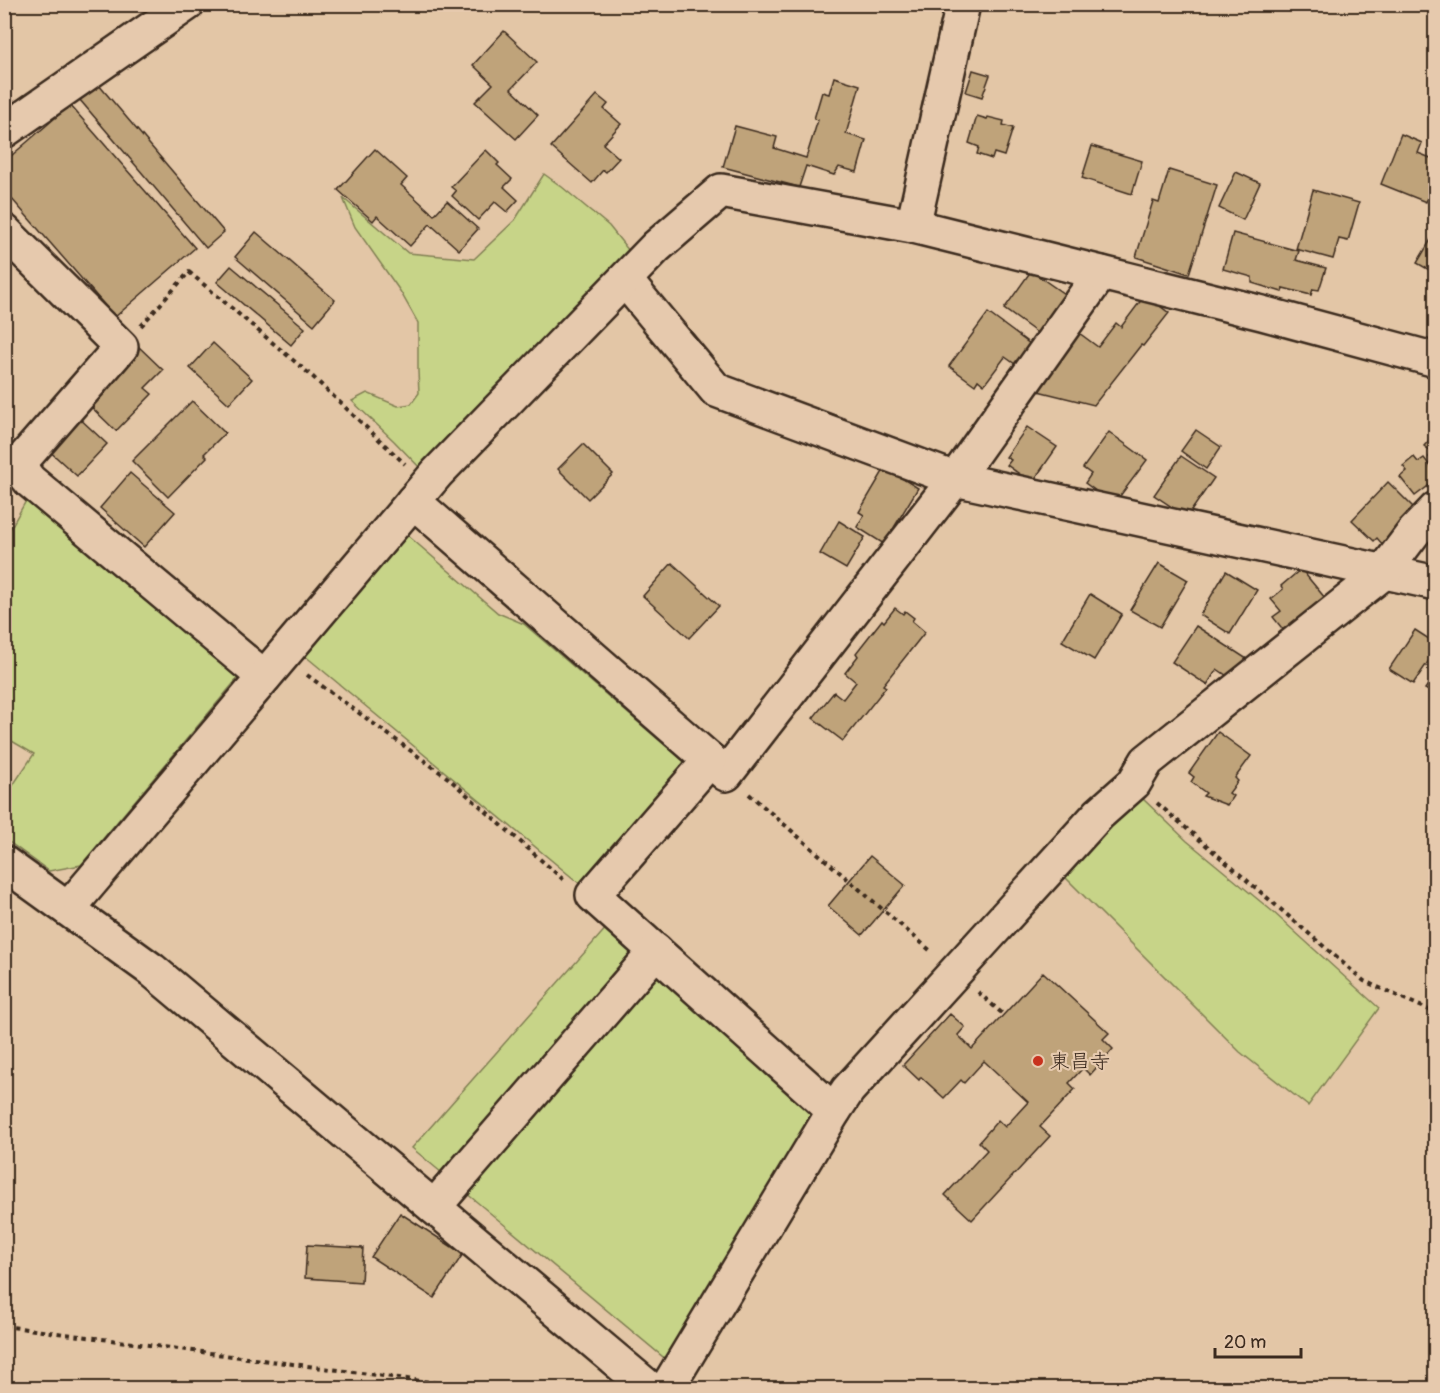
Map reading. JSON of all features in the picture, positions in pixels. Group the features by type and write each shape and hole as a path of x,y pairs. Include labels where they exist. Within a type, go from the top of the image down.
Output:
{"street":[{"path":"4,131 187,4"},
{"path":"913,226 963,4"},
{"path":"68,909 420,493 656,247 721,191 913,226 1262,313 1436,360"},
{"path":"4,231 121,347 24,458 22,471 30,480 273,667"},
{"path":"834,1111 593,895 718,767 955,479 1101,273"},
{"path":"625,280 716,390 955,479 1436,584"},
{"path":"420,493 718,767"},
{"path":"667,1389 848,1089 1099,814 1134,783 1147,762 1383,573 1414,532 1436,508"},
{"path":"4,863 152,970 649,1389"},
{"path":"434,1207 656,951"}],"path":[{"path":"121,347 189,272 313,377 420,493"},
{"path":"273,667 448,778 572,887 593,895"},
{"path":"718,767 1004,1015"},
{"path":"1134,783 1364,981 1436,1013"},
{"path":"4,1326 475,1389"}],"green space":[{"path":"544,174 609,226 629,251 433,464 423,471 352,401 367,393 398,406 411,404 419,393 418,323 400,291 355,227 343,198 408,253 474,259 515,220"},
{"path":"31,492 243,672 81,865 49,871 5,839 5,797 34,754 5,737 5,538"},
{"path":"406,534 498,613 524,624 688,765 586,882 580,884 304,655"},
{"path":"1130,796 1143,799 1187,841 1272,911 1379,1008 1308,1106 1240,1052 1056,868"},
{"path":"608,926 817,1108 668,1361 412,1148"}],"building":[{"path":"504,31 537,62 511,89 538,115 516,139 475,102 493,84 473,65"},
{"path":"973,70 990,75 982,97 966,92"},
{"path":"834,77 860,85 846,134 866,140 857,172 839,167 834,175 806,166 799,187 723,167 735,126 777,137 774,148 806,158 818,120 814,119 822,92 829,94"},
{"path":"98,84 224,232 206,248 80,100"},
{"path":"597,95 608,104 604,109 621,124 603,144 619,158 606,172 603,170 592,183 551,147"},
{"path":"70,105 195,248 115,317 4,190 4,162"},
{"path":"977,116 1004,121 1003,125 1013,128 1004,156 994,153 992,159 977,154 979,147 969,143"},
{"path":"1401,134 1422,143 1418,153 1436,160 1436,180 1426,202 1381,184"},
{"path":"1092,146 1142,161 1132,194 1082,178"},
{"path":"375,149 407,178 401,185 434,215 447,201 478,229 459,250 430,224 410,246 377,216 373,221 338,190"},
{"path":"486,150 499,163 497,165 512,179 504,187 518,200 507,212 495,202 478,220 452,196 456,191 451,187"},
{"path":"1169,170 1217,185 1189,274 1136,257 1153,201 1159,203"},
{"path":"1236,172 1260,183 1243,220 1219,208"},
{"path":"1313,190 1359,203 1348,241 1339,239 1333,259 1296,249"},
{"path":"1436,231 1436,267 1434,266 1431,271 1417,263"},
{"path":"256,232 335,300 314,325 235,257"},
{"path":"1233,233 1299,251 1296,260 1326,268 1319,290 1313,289 1311,295 1283,288 1282,292 1252,283 1252,277 1223,269"},
{"path":"231,266 305,328 291,345 217,282"},
{"path":"1031,271 1067,296 1040,335 1004,309"},
{"path":"1145,295 1169,313 1094,405 1030,389 1075,330 1098,347 1116,323 1121,327"},
{"path":"988,313 1030,344 1015,364 1005,357 984,385 978,380 975,385 949,366"},
{"path":"213,343 252,379 229,404 190,368"},
{"path":"138,346 163,370 145,388 152,394 116,431 86,402"},
{"path":"192,401 225,433 204,454 207,457 168,497 132,461"},
{"path":"76,415 107,444 77,476 46,448"},
{"path":"1027,427 1057,447 1032,483 1007,465 1011,460 1006,457"},
{"path":"1196,430 1221,447 1206,469 1181,451"},
{"path":"1109,432 1147,460 1114,504 1085,483 1091,474 1083,468"},
{"path":"1436,433 1436,464 1429,457 1433,453 1424,446"},
{"path":"583,444 613,474 588,499 558,469"},
{"path":"1181,456 1214,478 1187,517 1154,495"},
{"path":"1414,457 1418,462 1424,458 1435,472 1432,475 1436,480 1415,496 1400,477 1407,471 1403,466"},
{"path":"885,468 918,488 884,544 857,527 864,515 859,512"},
{"path":"130,473 175,512 144,547 100,508"},
{"path":"1388,482 1416,510 1383,545 1377,538 1374,541 1352,520"},
{"path":"839,521 865,537 846,569 820,554"},
{"path":"672,563 719,606 689,638 643,596"},
{"path":"1159,563 1188,580 1160,627 1130,610"},
{"path":"1301,569 1325,598 1285,632 1273,617 1281,611 1271,599 1283,589 1281,586"},
{"path":"1226,571 1257,590 1230,634 1200,615"},
{"path":"1090,594 1122,614 1094,660 1062,641"},
{"path":"895,608 903,614 905,611 914,618 912,621 925,632 883,685 886,687 843,741 813,718 834,692 843,699 856,682 845,673 858,656 856,653 882,620 884,622"},
{"path":"1196,626 1250,661 1236,682 1217,669 1207,685 1172,662"},
{"path":"1415,630 1432,641 1436,636 1436,663 1430,659 1413,684 1389,669"},
{"path":"1436,673 1436,695 1425,689"},
{"path":"1218,732 1251,756 1235,778 1238,781 1229,793 1233,796 1227,805 1203,796 1206,793 1191,782 1194,777 1189,773"},
{"path":"870,856 905,885 862,935 828,906"},
{"path":"1043,972 1109,1033 1103,1039 1113,1049 1090,1075 1083,1068 1069,1083 1075,1089 1040,1127 1050,1136 972,1220 945,1195 987,1150 979,1142 998,1120 1005,1127 1028,1102 984,1061 964,1083 961,1080 944,1098 921,1077 919,1080 903,1065 950,1014 965,1027 958,1035 972,1049"},
{"path":"400,1213 463,1254 434,1298 371,1257"},
{"path":"307,1245 363,1248 361,1282 305,1278"}],"place":[{"name":"東昌寺","path":"1038,1061"}]}
